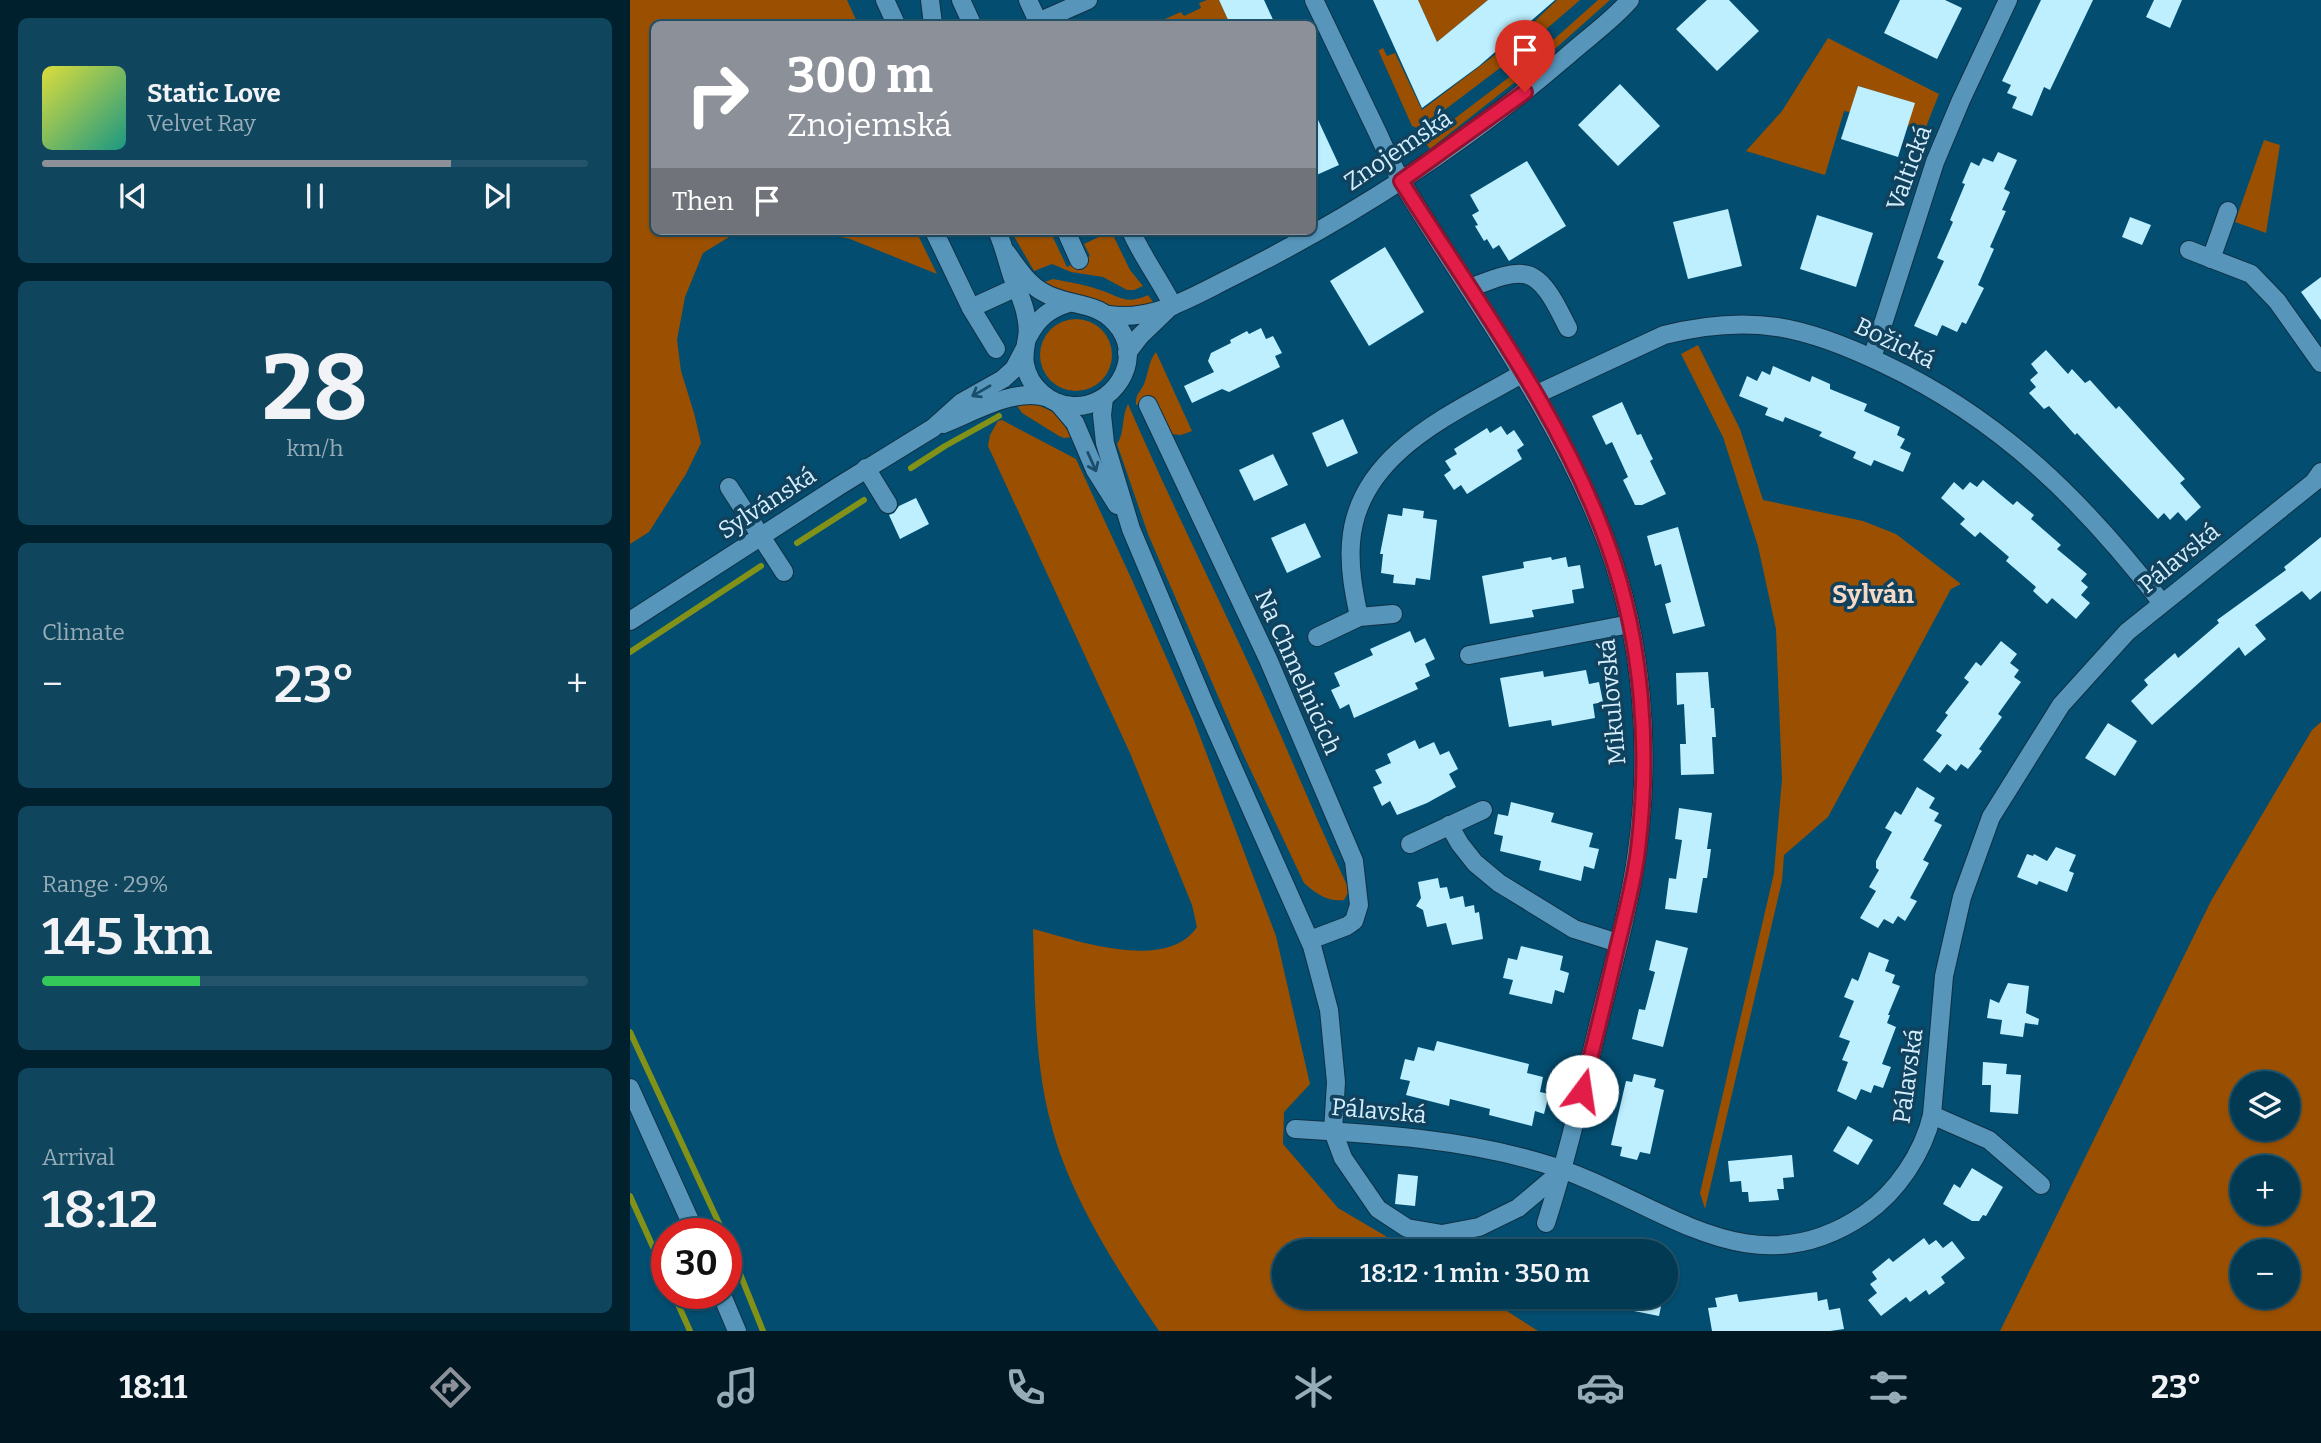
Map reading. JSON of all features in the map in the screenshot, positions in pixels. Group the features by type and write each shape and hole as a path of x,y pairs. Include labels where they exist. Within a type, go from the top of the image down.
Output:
{"street":[{"path":"885,0 895,21"},
{"path":"930,0 933,21"},
{"path":"961,0 971,21"},
{"path":"1028,0 1038,21"},
{"path":"1043,21 1088,0"},
{"name":"Mikulovská","path":"1314,0 1401,181 1523,373 1564,446 1590,500 1609,549 1630,624 1641,696 1643,788 1638,851 1563,1170 1546,1223"},
{"name":"Znojemská","path":"1316,232 1401,181 1525,92 1630,0"},
{"name":"Valtická","path":"1872,358 1935,162 2008,0"},
{"path":"2210,259 2228,211"},
{"path":"936,235 971,308 996,349"},
{"path":"999,235 1025,312 1025,364 1030,377 1037,388 1075,423 1096,470 1131,529"},
{"path":"1068,235 1079,260"},
{"path":"1133,235 1172,306"},
{"name":"Znojemská","path":"1109,315 1135,315 1172,306 1311,235"},
{"path":"2189,250 2251,274 2277,301 2321,363"},
{"path":"1006,251 1039,290 1069,303 1097,308 1109,315 1122,332 1128,353 1124,374 1112,391 1104,398 1084,406 1052,400"},
{"path":"1469,288 1525,273 1544,285 1568,328"},
{"path":"971,308 1017,287"},
{"path":"1026,344 1034,324 1044,314 1069,303"},
{"name":"Znojemská","path":"1128,353 1140,336 1172,306"},
{"name":"Božická","path":"1535,395 1664,335 1716,325 1755,324 1818,335 1872,358 1944,395 2001,433 2030,457 2093,519 2162,603"},
{"name":"Sylvánská","path":"933,428 962,402 1003,379 1014,369 1026,344"},
{"path":"1359,617 1351,573 1351,541 1356,516 1367,488 1388,459 1416,436 1523,373"},
{"name":"Sylvánská","path":"630,621 866,468 933,428 1016,397 1036,395 1052,400"},
{"path":"1104,398 1102,415 1105,443 1131,529 1200,695 1310,940 1329,1010 1336,1082 1333,1131 1343,1158 1378,1209 1407,1228 1442,1234 1479,1227 1518,1208 1563,1170"},
{"name":"Na Chmelnicích","path":"1148,405 1268,659 1354,860 1359,905 1354,920 1348,926 1310,940"},
{"path":"866,468 888,503"},
{"name":"Pálavská","path":"1295,1129 1445,1142 1515,1155 1563,1170 1720,1240 1748,1245 1802,1243 1852,1223 1895,1187 1928,1132 1932,1115 1944,976 1962,897 1991,817 2061,705 2127,632 2314,482 2321,472"},
{"path":"729,487 784,572"},
{"path":"1317,637 1359,617 1394,614"},
{"path":"1469,656 1630,624"},
{"path":"1410,844 1483,810"},
{"path":"1449,825 1475,863 1499,883 1565,925 1618,943"},
{"path":"630,1088 688,1218"},
{"path":"1932,1115 1989,1140 2041,1185"},
{"path":"728,1309 737,1331"}],"shaded area":[{"path":"630,0 847,0 857,21 651,21 651,235 732,235 703,253 685,297 677,340 681,371 701,443 686,474 649,532 630,544"},
{"path":"1219,0 1229,21 1160,21 1181,12 1184,16 1201,8 1199,3"},
{"path":"1418,0 1488,0 1437,42"},
{"path":"1557,0 1580,0 1508,62 1422,127 1412,126 1379,50 1383,48 1387,56 1395,53 1422,110 1516,39"},
{"path":"1598,0 1610,0 1538,64 1533,58"},
{"path":"1828,38 1939,94 1926,127 1914,124 1912,127 1907,126 1914,103 1858,86 1850,112 1844,111 1825,175 1746,151 1782,111"},
{"path":"1516,72 1515,82 1430,149 1427,145 1429,138"},
{"path":"2264,140 2280,145 2266,233 2235,222"},
{"path":"832,235 918,235 937,274 850,239"},
{"path":"1013,235 1052,235 1067,267 1090,256 1084,244 1103,235 1113,235 1130,270 1143,286 1127,290 1103,277 1071,272 1052,264 1034,271"},
{"path":"1053,279 1105,291 1127,300 1148,295 1153,302 1140,307 1117,308 1089,297 1064,294 1042,283"},
{"path":"1076,319 1096,325 1106,335 1112,355 1106,375 1096,385 1076,391 1056,385 1046,375 1040,355 1046,335 1056,325"},
{"path":"1698,345 1740,429 1763,500 1863,521 1896,534 1961,584 1951,589 1828,817 1784,855 1782,881 1705,1209 1700,1193 1774,873 1782,779 1776,629 1758,546 1723,437 1681,354"},
{"path":"1156,352 1192,431 1181,435 1170,434 1154,397 1136,405 1137,396"},
{"path":"1034,403 1055,413 1072,437 1059,436 1022,413 1016,404"},
{"path":"1128,404 1258,684 1346,883 1349,891 1344,900 1322,896 1304,883 1243,754 1148,534 1117,444"},
{"path":"1002,420 1076,459 1193,718 1276,936 1310,1084 1284,1112 1283,1144 1338,1208 1391,1239 1272,1239 1272,1309 1504,1309 1538,1331 1159,1331 1096,1232 1059,1151 1045,1100 1038,1052 1033,929 1096,945 1143,951 1164,948 1183,941 1197,927 1192,905 1130,753 988,446 990,435 998,421"},
{"path":"2321,722 2321,1331 2000,1331 2211,901 2312,730"}],"building":[{"path":"1219,0 1264,0 1274,21 1229,21"},
{"path":"1373,0 1418,0 1437,42 1488,0 1555,0 1479,66 1422,108"},
{"path":"1707,0 1729,0 1759,31 1717,71 1676,29"},
{"path":"1900,0 1945,0 1962,8 1937,59 1884,33"},
{"path":"2041,0 2093,0 2050,90 2044,87 2032,116 2012,108 2017,97 2007,93 2011,85 2002,81"},
{"path":"2154,0 2182,0 2170,28 2146,17"},
{"path":"1620,84 1660,126 1618,166 1578,125"},
{"path":"1858,86 1915,103 1898,157 1841,139"},
{"path":"1316,116 1339,165 1316,175"},
{"path":"1998,152 2017,160 2004,189 2010,192 2002,210 2006,211 1990,247 1994,249 1978,285 1984,288 1966,324 1962,322 1957,332 1942,325 1937,336 1914,326 1944,261 1937,258 1953,222 1950,220 1971,162 1979,166 1983,158 1993,162"},
{"path":"1527,161 1566,226 1509,261 1499,245 1493,249 1487,239 1484,241 1475,226 1478,225 1472,215 1479,211 1470,195"},
{"path":"1728,209 1742,266 1688,279 1673,222"},
{"path":"1817,215 1873,233 1856,287 1800,269"},
{"path":"2130,217 2151,225 2142,245 2122,237"},
{"path":"1385,247 1424,312 1369,346 1330,281"},
{"path":"2321,277 2321,320 2301,292"},
{"path":"1261,328 1266,339 1273,336 1282,353 1275,356 1280,367 1229,392 1222,389 1192,403 1184,386 1214,372 1208,361 1211,353 1247,331 1249,334"},
{"path":"2046,350 2068,374 2072,369 2085,383 2090,380 2116,409 2119,406 2185,479 2180,483 2201,507 2186,521 2178,512 2170,520 2164,513 2158,519 2077,433 2075,435 2049,406 2044,409 2029,393 2036,387 2030,380 2038,373 2031,364"},
{"path":"1773,366 1810,382 1812,376 1830,384 1830,389 1867,404 1864,411 1900,427 1897,435 1905,439 1900,448 1911,453 1903,472 1874,460 1871,466 1853,458 1856,452 1819,436 1822,432 1785,417 1783,422 1765,415 1768,408 1739,396 1747,376 1757,381 1762,371 1770,375"},
{"path":"1622,402 1637,435 1641,434 1653,459 1650,461 1666,494 1642,505 1635,505 1623,480 1628,477 1612,442 1606,445 1592,416"},
{"path":"1343,419 1358,453 1327,467 1312,433"},
{"path":"1501,426 1507,435 1514,430 1524,445 1517,450 1522,459 1467,494 1461,485 1454,490 1444,475 1451,470 1445,461 1457,454 1454,449 1487,428 1490,433"},
{"path":"1273,454 1288,485 1254,501 1239,470"},
{"path":"1983,480 2013,505 2017,501 2034,515 2031,519 2061,545 2057,549 2087,574 2081,581 2088,587 2081,595 2090,603 2076,619 2052,598 2047,604 2033,591 2036,587 2006,561 2009,557 1980,532 1975,537 1960,524 1965,519 1941,498 1954,482 1963,490 1970,482 1977,487"},
{"path":"916,498 929,524 900,539 889,515 899,506"},
{"path":"1403,508 1424,511 1423,518 1437,520 1430,580 1416,578 1415,585 1393,583 1394,575 1381,573 1383,554 1380,554 1388,514 1402,516"},
{"path":"1305,523 1321,557 1287,573 1271,538"},
{"path":"1678,527 1705,626 1673,634 1665,604 1671,602 1661,564 1655,566 1647,536"},
{"path":"2321,537 2321,591 2310,600 2302,591 2255,625 2266,639 2245,656 2239,647 2152,725 2131,701 2148,685 2144,680 2175,653 2178,658 2219,623 2217,620 2286,570 2284,567"},
{"path":"1551,557 1552,560 1566,557 1568,567 1580,565 1584,588 1572,590 1574,603 1532,610 1534,617 1490,624 1482,576 1524,568 1523,562"},
{"path":"1410,631 1415,643 1425,638 1435,659 1425,664 1430,676 1415,683 1418,689 1354,718 1349,704 1340,709 1331,690 1340,686 1334,673 1373,655 1370,649"},
{"path":"2001,641 2017,654 2010,663 2019,670 2014,677 2021,682 1998,714 2002,717 1968,769 1961,764 1956,771 1947,764 1940,773 1923,760 1942,735 1936,731 1948,715 1945,713 1969,682 1964,678 1976,662 1981,666"},
{"path":"1586,670 1589,684 1599,682 1603,702 1593,704 1595,718 1552,726 1551,720 1509,727 1500,678 1543,671 1544,677"},
{"path":"1708,672 1716,737 1712,737 1714,774 1681,775 1680,744 1686,744 1684,704 1677,705 1676,673"},
{"path":"2108,723 2137,741 2115,776 2085,758"},
{"path":"1415,740 1419,749 1434,742 1440,755 1449,751 1458,769 1449,774 1456,787 1397,815 1390,801 1382,806 1373,787 1382,783 1375,770 1391,763 1387,754"},
{"path":"1917,787 1935,798 1929,808 1939,813 1934,821 1942,825 1923,860 1929,863 1910,898 1917,901 1905,921 1898,916 1893,924 1884,919 1878,928 1860,918 1876,891 1869,887 1879,870 1876,868 1876,861 1892,832 1885,828 1895,811 1901,815"},
{"path":"1511,802 1554,813 1551,822 1593,833 1589,847 1599,849 1594,869 1584,866 1581,881 1539,870 1541,861 1500,851 1503,836 1494,834 1498,814 1508,816"},
{"path":"1679,808 1712,813 1707,849 1711,849 1707,878 1703,878 1697,913 1665,909 1669,878 1676,879 1682,840 1675,839"},
{"path":"2056,847 2076,855 2069,871 2074,873 2067,892 2039,881 2037,885 2017,877 2027,854 2034,854 2047,861"},
{"path":"1438,878 1440,888 1447,887 1450,899 1463,896 1465,907 1474,905 1475,913 1479,912 1483,939 1452,945 1446,923 1427,927 1423,910 1416,906 1421,898 1418,882"},
{"path":"1656,940 1688,948 1663,1047 1632,1039 1639,1009 1645,1010 1655,972 1649,970"},
{"path":"1521,946 1563,956 1560,970 1569,973 1564,993 1555,990 1552,1004 1509,994 1513,980 1503,978 1508,958 1517,960"},
{"path":"1869,952 1889,960 1885,971 1895,975 1892,983 1900,986 1888,1015 1887,1023 1896,1027 1882,1064 1891,1067 1883,1088 1874,1085 1871,1093 1861,1089 1856,1100 1837,1091 1848,1062 1842,1060 1850,1041 1839,1037 1854,1001 1844,997 1852,978 1858,981"},
{"path":"2008,983 2029,986 2026,1013 2039,1019 2038,1025 2025,1023 2023,1037 2000,1034 2002,1020 1987,1018 1990,999 1999,1003"},
{"path":"1437,1041 1529,1064 1527,1073 1543,1077 1540,1092 1549,1094 1544,1114 1535,1111 1532,1126 1489,1115 1490,1109 1450,1099 1449,1106 1406,1095 1410,1081 1400,1079 1405,1059 1414,1061 1418,1047 1434,1051"},
{"path":"1983,1062 2007,1064 2006,1074 2021,1075 2018,1114 1990,1112 1991,1085 1982,1085"},
{"path":"1634,1074 1656,1079 1654,1087 1664,1090 1650,1154 1640,1152 1637,1160 1620,1156 1622,1147 1611,1145 1626,1081 1632,1082"},
{"path":"1848,1126 1873,1140 1858,1165 1833,1151"},
{"path":"1792,1155 1794,1177 1783,1178 1784,1189 1777,1189 1779,1200 1749,1202 1748,1192 1742,1192 1741,1181 1730,1182 1728,1161"},
{"path":"1972,1168 2003,1187 1986,1216 1983,1215 1979,1221 1972,1221 1943,1204 1954,1184 1960,1188"},
{"path":"1398,1174 1418,1176 1415,1206 1395,1204"},
{"path":"1924,1238 1929,1245 1936,1240 1943,1248 1952,1241 1965,1258 1941,1277 1945,1283 1929,1295 1926,1290 1910,1302 1906,1297 1881,1316 1868,1300 1877,1293 1870,1284 1877,1279 1872,1272 1889,1258 1893,1262"},
{"path":"1817,1292 1818,1301 1827,1299 1829,1310 1840,1308 1844,1329 1712,1331 1708,1308 1717,1307 1715,1298 1737,1294 1739,1302"},
{"path":"1624,1309 1660,1309 1659,1316"}],"waterway":[{"path":"911,468 999,416"},
{"path":"797,543 864,500"},
{"path":"630,652 761,566"},
{"path":"630,1032 717,1218"},
{"path":"630,1196 651,1243"},
{"path":"742,1279 763,1331"},
{"path":"680,1309 690,1331"}],"district":[{"name":"Sylván","path":"1873,594"}],"route":[{"path":"1525,92 1401,181 1523,373 1564,446 1590,500 1609,549 1630,624 1641,696 1644,764 1638,851 1582,1091"}]}
